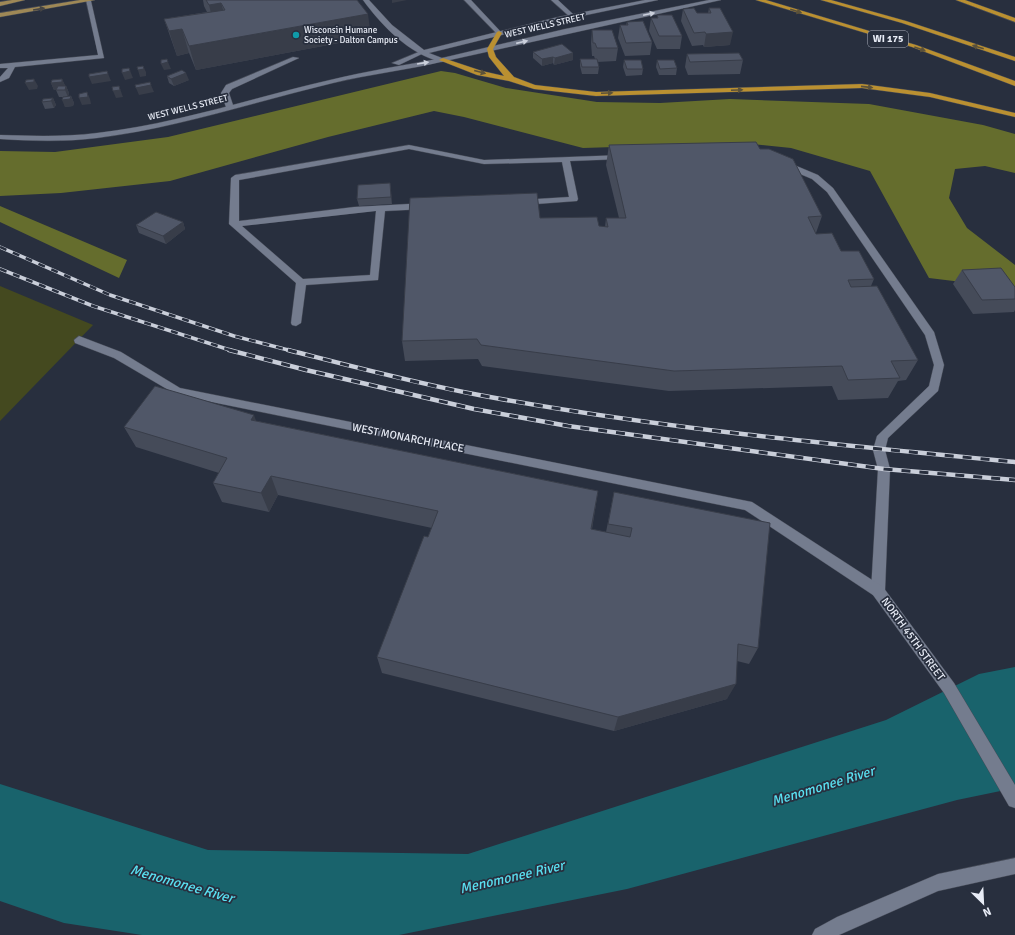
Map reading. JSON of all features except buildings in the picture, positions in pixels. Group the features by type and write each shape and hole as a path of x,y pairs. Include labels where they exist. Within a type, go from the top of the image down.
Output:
{"highway":[{"name":"WI 175","path":"759,0 914,46 1015,84"},
{"name":"WI 175","path":"824,0 904,22 1015,59"},
{"path":"959,0 1015,20"},
{"path":"499,33 490,49 493,57 511,79"},
{"path":"443,60 480,73 511,79 534,87 596,94 862,86 930,95 1015,115"}],"main road":[{"path":"0,4 22,0"},
{"path":"0,15 90,0"}],"street":[{"path":"0,66 102,57 90,0"},
{"path":"366,0 381,18 423,52 443,60"},
{"path":"467,0 499,33"},
{"path":"554,0 572,16"},
{"name":"WEST WELLS STREET","path":"377,71 423,52 572,16 655,0"},
{"name":"WEST WELLS STREET","path":"0,137 18,139 88,137 161,126 377,71 443,60 565,31 718,0"},
{"path":"230,108 225,93 229,87 295,58"},
{"path":"0,80 6,76 13,65"},
{"path":"234,224 236,178 409,147 484,162 566,160 636,156"},
{"path":"512,202 574,199 566,160"},
{"path":"777,161 815,178 830,190 930,335 939,365 934,388 883,436 879,450 884,469 878,591"},
{"path":"234,224 381,208 435,205"},
{"path":"234,224 301,282 375,278 381,208"},
{"path":"296,323 301,282"},
{"name":"WEST MONARCH PLACE","path":"79,340 90,343 142,366 177,391 748,506"},
{"name":"NORTH 45TH STREET","path":"748,506 878,591 949,688 1015,800"},
{"path":"821,935 844,923 938,883 1015,866"}],"shaded area":[{"path":"0,286 93,325 0,421"}],"green space":[{"path":"441,71 455,73 506,88 597,102 660,103 730,99 869,104 983,125 1015,134 1015,173 985,166 955,169 949,198 967,228 1015,265 1015,292 1003,287 929,278 870,171 791,148 743,143 583,148 464,117 434,111 328,137 170,181 61,193 0,196 0,151 55,152 168,137"},
{"path":"0,206 127,260 119,278 0,222"}],"water":[{"name":"Menomonee River","path":"1015,667 1015,788 957,800 627,889 399,935 142,935 64,923 0,901 0,784 208,850 468,854 886,720 979,674"}],"railway":[{"path":"0,247 110,295 234,336 292,351"},
{"path":"0,269 93,306 233,351"},
{"path":"229,350 306,370 474,409 568,426 884,469 1015,480"},
{"path":"288,350 431,385 546,407 679,426 813,442 1015,462"}],"place":[{"name":"Wisconsin Humane Society - Dalton Campus","path":"296,35"}]}
